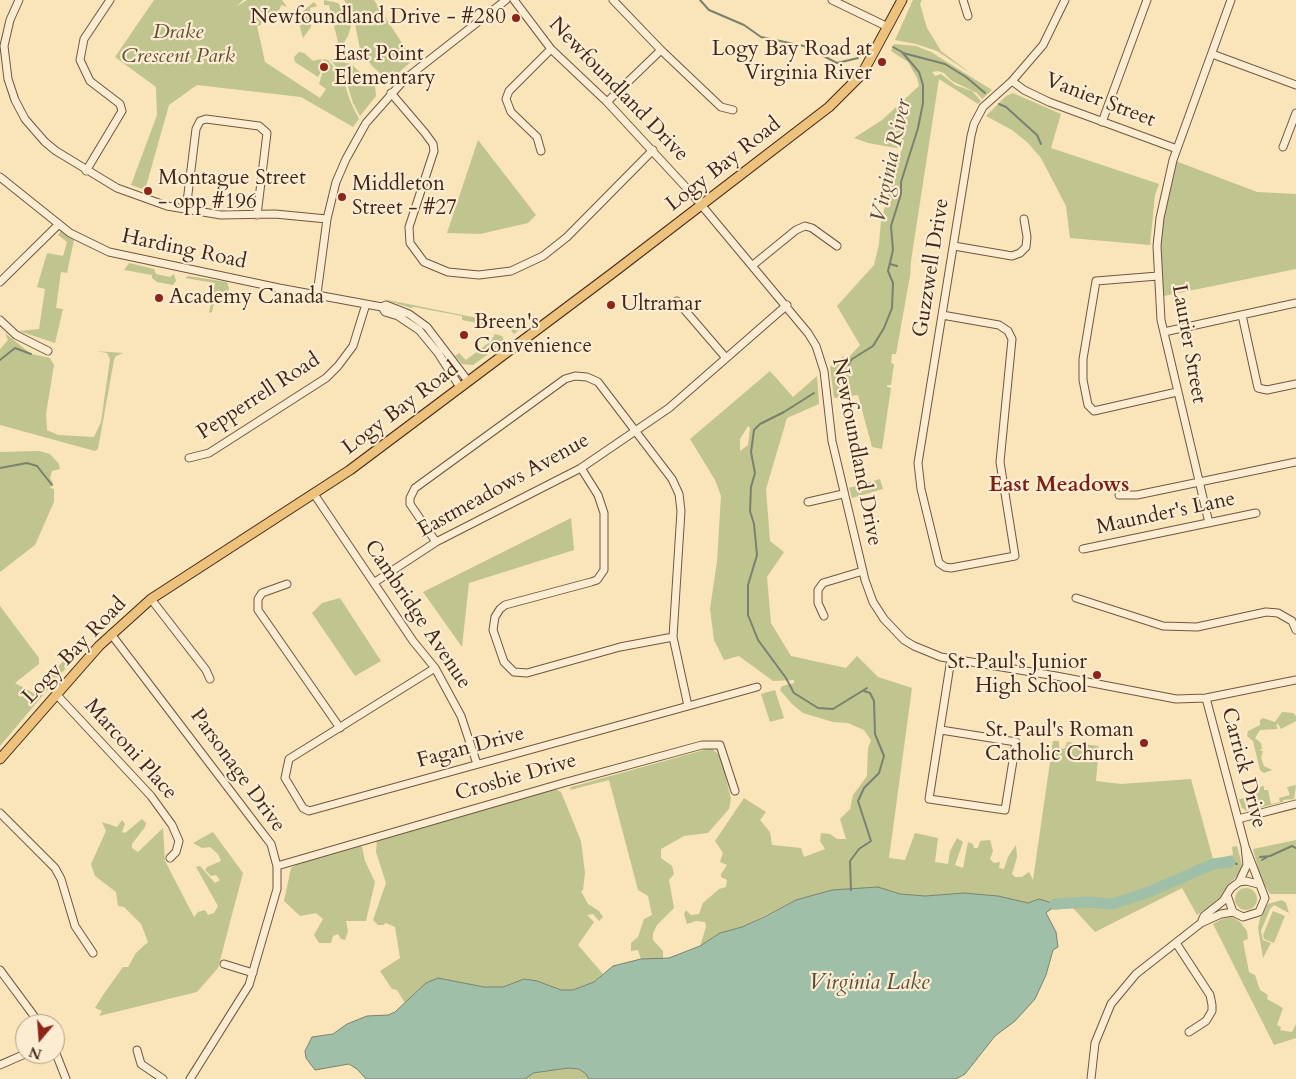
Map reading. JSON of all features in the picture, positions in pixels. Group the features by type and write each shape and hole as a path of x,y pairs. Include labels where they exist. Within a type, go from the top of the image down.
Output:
{"main road":[{"name":"Logy Bay Road","path":"0,758 110,634 151,599 350,470 829,107 855,82 868,65 902,0"}],"street":[{"path":"19,0 10,20 2,59 11,90 25,119 45,142 86,171 135,196 186,210 227,216 257,215 327,219"},
{"path":"86,171 122,112 120,104 90,81 80,60 84,39 110,0"},
{"path":"317,294 327,219 336,182 366,123 391,93 418,68 506,0"},
{"name":"Newfoundland Drive","path":"514,0 551,49 607,102 702,205 787,305 808,333 820,358 832,442 863,571 873,602 884,619 897,633 914,646 951,659 1062,677 1171,699 1206,698 1296,680"},
{"path":"613,0 661,50 721,107 732,110"},
{"path":"832,0 886,31"},
{"path":"964,0 968,16"},
{"name":"Guzzwell Drive","path":"942,315 999,325 1010,334 1011,355 1000,462 1015,556 958,567 945,567 939,563 918,473 942,315 974,124 984,106 1012,81 1043,45 1066,0"},
{"path":"1102,122 1147,0"},
{"name":"Laurier Street","path":"1209,523 1164,332 1158,276 1160,218 1177,149 1231,0"},
{"path":"541,151 537,137 511,112 506,99 510,91 551,49"},
{"path":"607,102 661,50"},
{"path":"1212,54 1296,85"},
{"name":"Vanier Street","path":"1012,81 1036,96 1177,149"},
{"path":"391,93 426,133 433,144 434,151 409,227 410,243 424,262 448,272 479,275 510,271 543,256 567,237 653,150"},
{"path":"1283,147 1296,113"},
{"path":"186,210 196,129 200,122 206,119 259,126 267,133 257,215"},
{"name":"Harding Road","path":"0,177 59,224 85,241 109,252 366,304 382,307 386,305 409,314 427,327 464,384"},
{"path":"954,246 1001,255 1012,256 1020,253 1026,247 1028,237 1024,219"},
{"path":"0,282 59,224"},
{"path":"753,265 796,230 805,226 818,231 837,246"},
{"path":"1158,276 1096,281 1083,359 1083,380 1088,405 1094,411 1177,392"},
{"path":"677,301 726,358"},
{"path":"1164,332 1296,303"},
{"name":"Pepperrell Road","path":"190,458 209,453 326,378 353,346 366,304"},
{"name":"Eastmeadows Avenue","path":"375,582 436,542 581,468 669,408 787,305"},
{"path":"1242,315 1258,388 1267,390 1296,384"},
{"path":"0,320 16,335 48,351"},
{"path":"436,542 410,504 410,498 415,488 565,379 575,376 587,377 598,382 672,479 680,500 680,561 673,637 688,706"},
{"path":"1119,494 1137,495 1296,462"},
{"path":"581,468 598,495 604,513 604,570 596,580 591,582 505,605 500,609 495,618 493,630 504,662 514,672 527,673 620,647 673,637"},
{"name":"Cambridge Avenue","path":"314,494 413,641 434,668 461,716 477,764"},
{"path":"808,502 843,494"},
{"name":"Maunder's Lane","path":"1083,549 1256,513"},
{"path":"824,616 818,603 818,590 823,583 863,571"},
{"path":"287,584 262,593 257,603 258,610 340,728 434,668"},
{"path":"1076,598 1163,626 1197,627 1266,612 1278,612 1292,621 1296,630"},
{"path":"151,599 206,670 210,679"},
{"name":"Parsonage Drive","path":"110,634 271,844 277,866 276,889 253,973 245,995 190,1079"},
{"path":"941,730 1016,742 1005,810 929,799 951,659"},
{"name":"Fagan Drive","path":"340,728 289,760 286,778 303,808 309,811 758,687"},
{"name":"Marconi Place","path":"56,694 151,796 172,825 179,841 176,852 170,858"},
{"name":"Carrick Drive","path":"1091,1079 1095,1042 1111,1004 1136,974 1201,923 1221,914 1233,912 1242,917 1259,912 1265,898 1258,884 1238,819 1206,698"},
{"name":"Crosbie Drive","path":"277,866 563,783 702,746 720,745 735,791"},
{"path":"1238,819 1296,804"},
{"path":"0,813 55,868 61,879 76,926 94,954"},
{"name":"Carrick Drive","path":"1201,923 1204,916 1239,882 1247,865 1246,846"},
{"path":"1239,882 1246,880 1258,884"},
{"path":"1227,895 1233,912"},
{"path":"1176,943 1210,995 1212,1005 1212,1011 1206,1021 1189,1032"},
{"path":"224,964 253,973"},
{"path":"0,970 33,1014"},
{"path":"137,1050 142,1064 162,1079"},
{"path":"0,1065 15,1058"},
{"path":"60,1064 66,1079"}],"green space":[{"name":"Drake Crescent Park","path":"154,0 243,0 236,7 247,0 282,0 287,7 281,5 278,14 282,17 261,22 261,25 257,26 265,62 320,98 326,89 319,84 324,68 323,59 328,60 342,77 359,119 353,127 301,97 197,85 169,105 145,190 131,185 157,115 156,87 115,57"},
{"path":"324,0 338,3 349,16 351,26 348,36 343,44 336,48 332,45 338,42 329,5 324,5"},
{"path":"344,0 374,0 413,60 396,75 381,74 372,66 360,49 353,14"},
{"path":"913,0 922,0 920,4 927,28 941,51 973,75 937,51 895,40"},
{"path":"314,2 317,6 310,8 311,27 303,38 299,24 301,13"},
{"path":"894,44 916,46 931,52 992,90 982,99 977,93 952,81 944,73 932,72 935,76 941,74 955,85 972,91 981,101 978,104 939,79 910,276 896,354 892,354 891,363 894,364 891,385 887,385 887,387 891,388 882,449 872,447 858,395 834,398 830,367 843,356 847,359 860,345 837,306 874,265 879,244 881,220 902,149 868,143 854,138 882,120 919,86 917,78 908,62 891,51"},
{"path":"299,52 304,53 313,61 321,59 322,69 318,77 295,62 294,57"},
{"path":"330,59 351,64 372,83 363,85 353,84 343,76"},
{"path":"346,80 358,86 373,84 375,86 376,96 360,116 353,103"},
{"path":"1013,93 1061,114 1051,148 1159,184 1155,195 1150,245 1070,238 1066,206 1041,158 1027,142 1012,130 986,116 1006,96"},
{"path":"478,140 536,215 528,223 480,234 447,233"},
{"path":"1173,160 1257,192 1296,194 1296,269 1159,297 1157,246"},
{"path":"61,231 74,240 67,273 61,272 56,308 63,309 55,343 19,331 39,329 45,289 37,287 47,253 63,256 67,242 58,235"},
{"path":"129,263 154,269 156,274 170,277 174,274 176,281 173,285 157,282 152,278 152,275 124,270"},
{"path":"188,276 227,282 229,288 226,304 214,302 212,312 209,313 215,283 185,278"},
{"path":"383,299 522,327 522,328 514,334 505,324 485,320 483,324 462,320 462,316 411,308"},
{"path":"5,333 31,354 50,358 54,365 46,414 47,430 58,435 94,437 101,422 110,359 107,353 96,351 123,353 116,356 114,360 98,449 95,451 0,425 0,349 8,340"},
{"path":"495,334 502,336 505,342 473,365 462,364 455,356 459,353 466,360 491,341"},
{"path":"770,371 793,397 817,376 819,404 787,418 766,489 770,541 784,552 767,577 771,623 791,656 846,668 857,656 878,677 912,688 889,858 905,860 915,833 938,838 935,862 948,864 950,851 957,838 963,842 955,865 963,868 968,842 973,844 974,848 978,848 980,841 990,840 993,851 990,859 994,863 1000,862 999,868 1004,869 1008,857 1016,845 1017,857 1012,874 1015,877 1022,877 1029,872 1033,880 1053,741 1059,741 1061,749 1065,748 1067,742 1099,746 1096,781 1121,784 1191,779 1213,859 1233,855 1232,847 1237,846 1242,865 1239,874 1229,884 1219,899 1197,915 1182,888 1095,932 1073,908 1052,910 1046,913 1044,907 998,896 964,893 925,896 900,894 878,887 832,890 796,900 742,927 720,933 700,946 706,927 705,922 696,921 687,924 684,914 686,910 691,915 699,914 703,903 719,889 726,887 727,880 721,877 721,874 727,865 720,862 723,853 715,841 744,798 766,812 760,820 770,832 772,845 801,848 804,857 825,849 820,841 821,833 830,834 837,839 846,839 840,819 850,809 853,795 867,776 868,748 871,740 864,730 848,723 833,722 803,713 780,690 782,686 794,683 794,680 773,681 739,656 724,660 714,640 710,609 717,561 721,496 715,480 690,439","holes":["748,426 750,428 748,445 740,451 740,439"]},
{"path":"39,451 50,454 59,464 60,469 52,471 50,478 53,483 50,488 54,489 54,502 35,545 0,572 0,452"},
{"path":"880,479 883,489 852,498 849,488"},
{"path":"571,518 574,550 469,583 462,647 423,592"},
{"path":"340,598 381,661 355,676 312,613 322,603"},
{"path":"0,606 39,658 39,664 15,683 35,694 63,661 87,643 0,746"},
{"path":"775,690 784,718 770,722 761,694"},
{"path":"1282,712 1293,713 1296,716 1296,721 1281,729 1278,724 1276,725 1278,729 1260,730 1255,738 1261,743 1262,749 1259,750 1263,751 1261,758 1264,766 1272,770 1264,773 1260,770 1253,741 1247,736 1248,731 1260,725 1260,720 1263,718 1275,722"},
{"path":"712,749 721,756 731,799 729,809 708,833 684,836 661,849 661,858 672,866 674,874 669,880 674,908 657,925 653,933 653,940 663,951 663,959 641,959 638,950 631,951 631,943 638,937 644,919 652,915 648,896 638,890 609,780 570,790 571,787"},
{"path":"1296,785 1294,799 1283,800 1283,802 1247,811 1242,808 1239,799 1245,798 1248,804 1259,801 1256,798 1256,790 1252,789 1264,786 1264,790 1268,790 1271,804 1280,802 1279,798 1290,795 1287,787"},
{"path":"555,789 561,792 581,841 585,873 583,890 581,891 588,904 599,911 603,917 599,921 593,914 587,915 594,922 578,945 603,974 594,982 573,990 561,990 537,981 524,979 503,987 484,987 438,978 426,983 405,1003 397,990 392,989 380,971 400,958 395,927 386,923 378,925 373,920 386,883 376,852 377,839"},
{"path":"142,819 146,823 145,827 132,844 132,848 138,852 163,828 165,861 194,917 198,912 205,910 208,915 214,913 218,906 196,867 200,866 215,883 220,880 216,875 211,876 205,870 207,867 221,861 218,854 210,847 202,848 193,843 213,832 243,873 218,968 197,992 99,1016 102,1011 95,1008 103,995 123,967 128,967 136,953 148,942 141,924 124,907 118,906 116,892 95,876 91,864 106,831 102,822 117,827 122,820 125,824 122,832 125,833"},
{"path":"1296,840 1296,894 1270,894 1261,879 1253,849"},
{"path":"359,845 362,847 365,861 375,882 366,921 346,921 348,931 345,940 341,939 338,934 333,936 331,943 319,943 314,935 323,919 316,913 300,916 284,901 291,868 299,863 341,852"},
{"path":"1242,888 1250,888 1257,895 1257,903 1250,910 1242,910 1235,903 1235,895"},
{"path":"1282,900 1286,903 1289,913 1274,905 1270,909 1261,931 1263,940 1271,943 1263,958 1258,928 1260,918 1268,904"},
{"path":"1273,911 1285,916 1274,943 1264,939 1263,935"},
{"path":"1232,917 1240,922 1247,931 1248,939 1243,941 1249,972 1255,975 1260,990 1268,995 1267,999 1283,1008 1277,1025 1281,1027 1280,1030 1292,1032 1296,1024 1296,1038 1274,1045 1213,924 1222,919"},
{"path":"568,1068 579,1069 587,1074 589,1079 525,1079 532,1073"}],"water":[{"name":"Virginia Lake","path":"878,887 900,894 925,896 964,893 998,896 1028,903 1039,899 1055,904 1046,913 1056,932 1058,947 1053,950 1046,975 1035,999 1015,1021 995,1036 965,1074 956,1079 589,1079 579,1069 568,1068 533,1073 525,1079 366,1079 357,1069 349,1064 315,1070 306,1058 305,1051 312,1037 333,1034 347,1024 367,1016 388,1015 395,1012 426,983 438,978 484,987 503,987 524,979 537,981 561,990 573,990 594,982 613,966 641,959 669,958 700,946 720,933 742,927 764,917 796,900 832,890"}],"waterway":[{"name":"Virginia River","path":"700,0 709,10 744,25 761,37 804,46 837,63 858,58"},
{"name":"Virginia River","path":"848,365 852,359 873,346 884,328 892,308 893,283 888,271 893,250 891,226 901,194 901,182 918,128 923,103 923,85 919,72 902,52 893,47"},
{"path":"903,53 945,64 966,77 985,93"},
{"path":"999,104 1006,107 1037,135 1041,144"},
{"name":"Virginia River","path":"890,264 897,266"},
{"path":"0,360 15,348 31,354"},
{"name":"Virginia River","path":"814,393 784,412 760,424 754,430 751,452 755,473 751,487 750,511 754,524 757,555 748,585 748,615 758,640 786,678 794,693 818,708 833,709 867,688"},
{"path":"0,468 27,463 37,466 52,485"},
{"name":"Virginia River","path":"851,890 850,861 859,849 871,841 858,801 864,788 879,773 884,756 875,734 874,701 870,693 864,691"},
{"path":"1260,857 1270,856 1292,846 1296,848"},
{"path":"1262,860 1267,857"},
{"path":"1230,862 1237,864"},
{"path":"1055,904 1088,902 1112,904 1149,892 1213,864 1230,862"}],"place":[{"name":"Newfoundland Drive - #280","path":"516,18"},
{"name":"Logy Bay Road at Virginia River","path":"882,62"},
{"name":"East Point Elementary","path":"324,67"},
{"name":"Montague Street - opp #196","path":"148,191"},
{"name":"Middleton Street - #27","path":"342,197"},
{"name":"Academy Canada","path":"159,298"},
{"name":"Ultramar","path":"611,305"},
{"name":"Breen's Convenience","path":"464,335"},
{"name":"St. Paul's Junior High School","path":"1097,675"},
{"name":"St. Paul's Roman Catholic Church","path":"1144,743"}],"district":[{"name":"East Meadows","path":"1059,486"}]}
